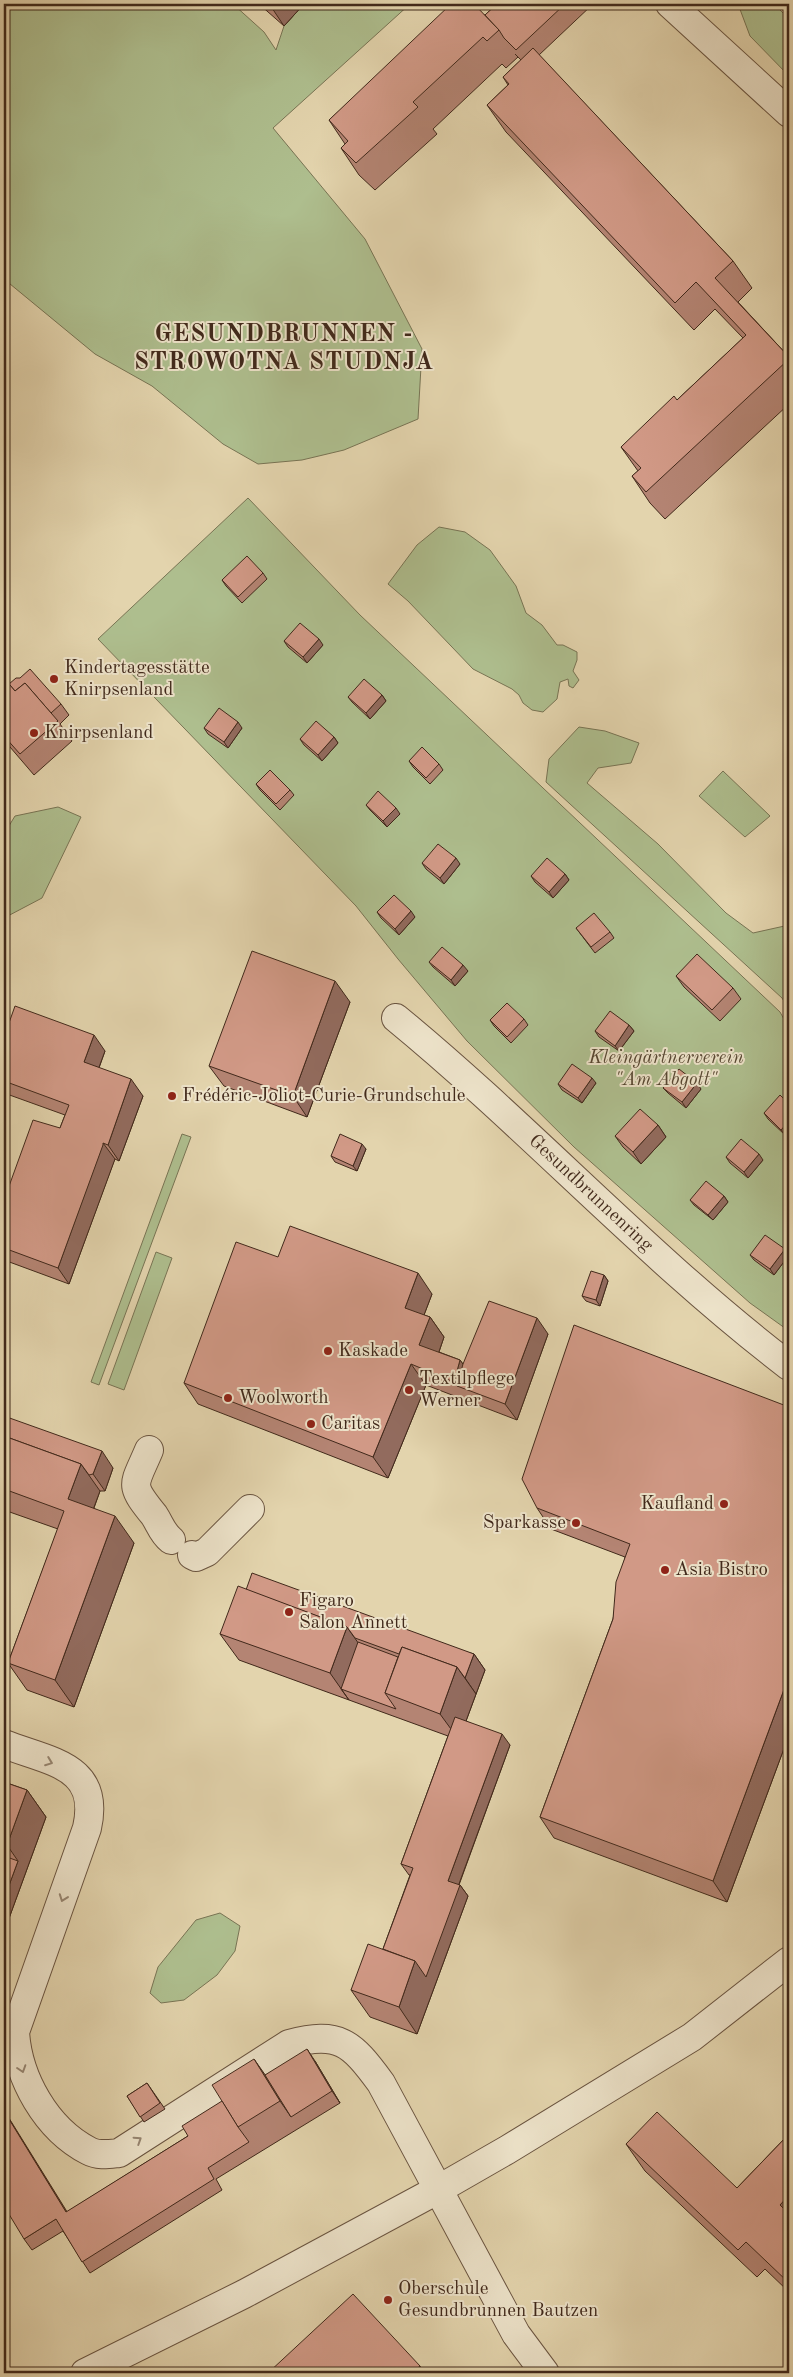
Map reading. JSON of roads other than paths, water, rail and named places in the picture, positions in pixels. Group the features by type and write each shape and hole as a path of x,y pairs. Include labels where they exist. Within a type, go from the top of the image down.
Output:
{"street":[{"path":"670,4 789,113"},
{"name":"Gesundbrunnenring","path":"396,1018 513,1121 662,1260 789,1366"},
{"path":"149,1450 136,1482 135,1492 154,1516 164,1535 196,1557 207,1552 250,1509"},
{"path":"4,1744 71,1770 84,1783 90,1798 91,1811 87,1828 15,2032 16,2048 24,2074 48,2117 61,2131 89,2152 105,2155 119,2153 289,2044 313,2038 336,2039 358,2054 381,2082 516,2334 545,2373"},
{"path":"85,2373 244,2294 439,2189 692,2037 789,1961"}],"place":[{"name":"Kindertagesstätte Knirpsenland","path":"54,679"},
{"name":"Knirpsenland","path":"34,733"},
{"name":"Frédéric-Joliot-Curie-Grundschule","path":"172,1096"},
{"name":"Kaskade","path":"328,1351"},
{"name":"Textilpflege Werner","path":"409,1390"},
{"name":"Woolworth","path":"228,1398"},
{"name":"Caritas","path":"311,1424"},
{"name":"Kaufland","path":"724,1504"},
{"name":"Sparkasse","path":"576,1523"},
{"name":"Asia Bistro","path":"665,1570"},
{"name":"Figaro Salon Annett","path":"289,1612"},
{"name":"Oberschule Gesundbrunnen Bautzen","path":"388,2300"}],"district":[{"name":"GESUNDBRUNNEN - STROWOTNA STUDNJA","path":"284,349"}],"park label":[{"name":"Kleingärtnerverein \"Am Abgott\"","path":"666,1069"}]}
